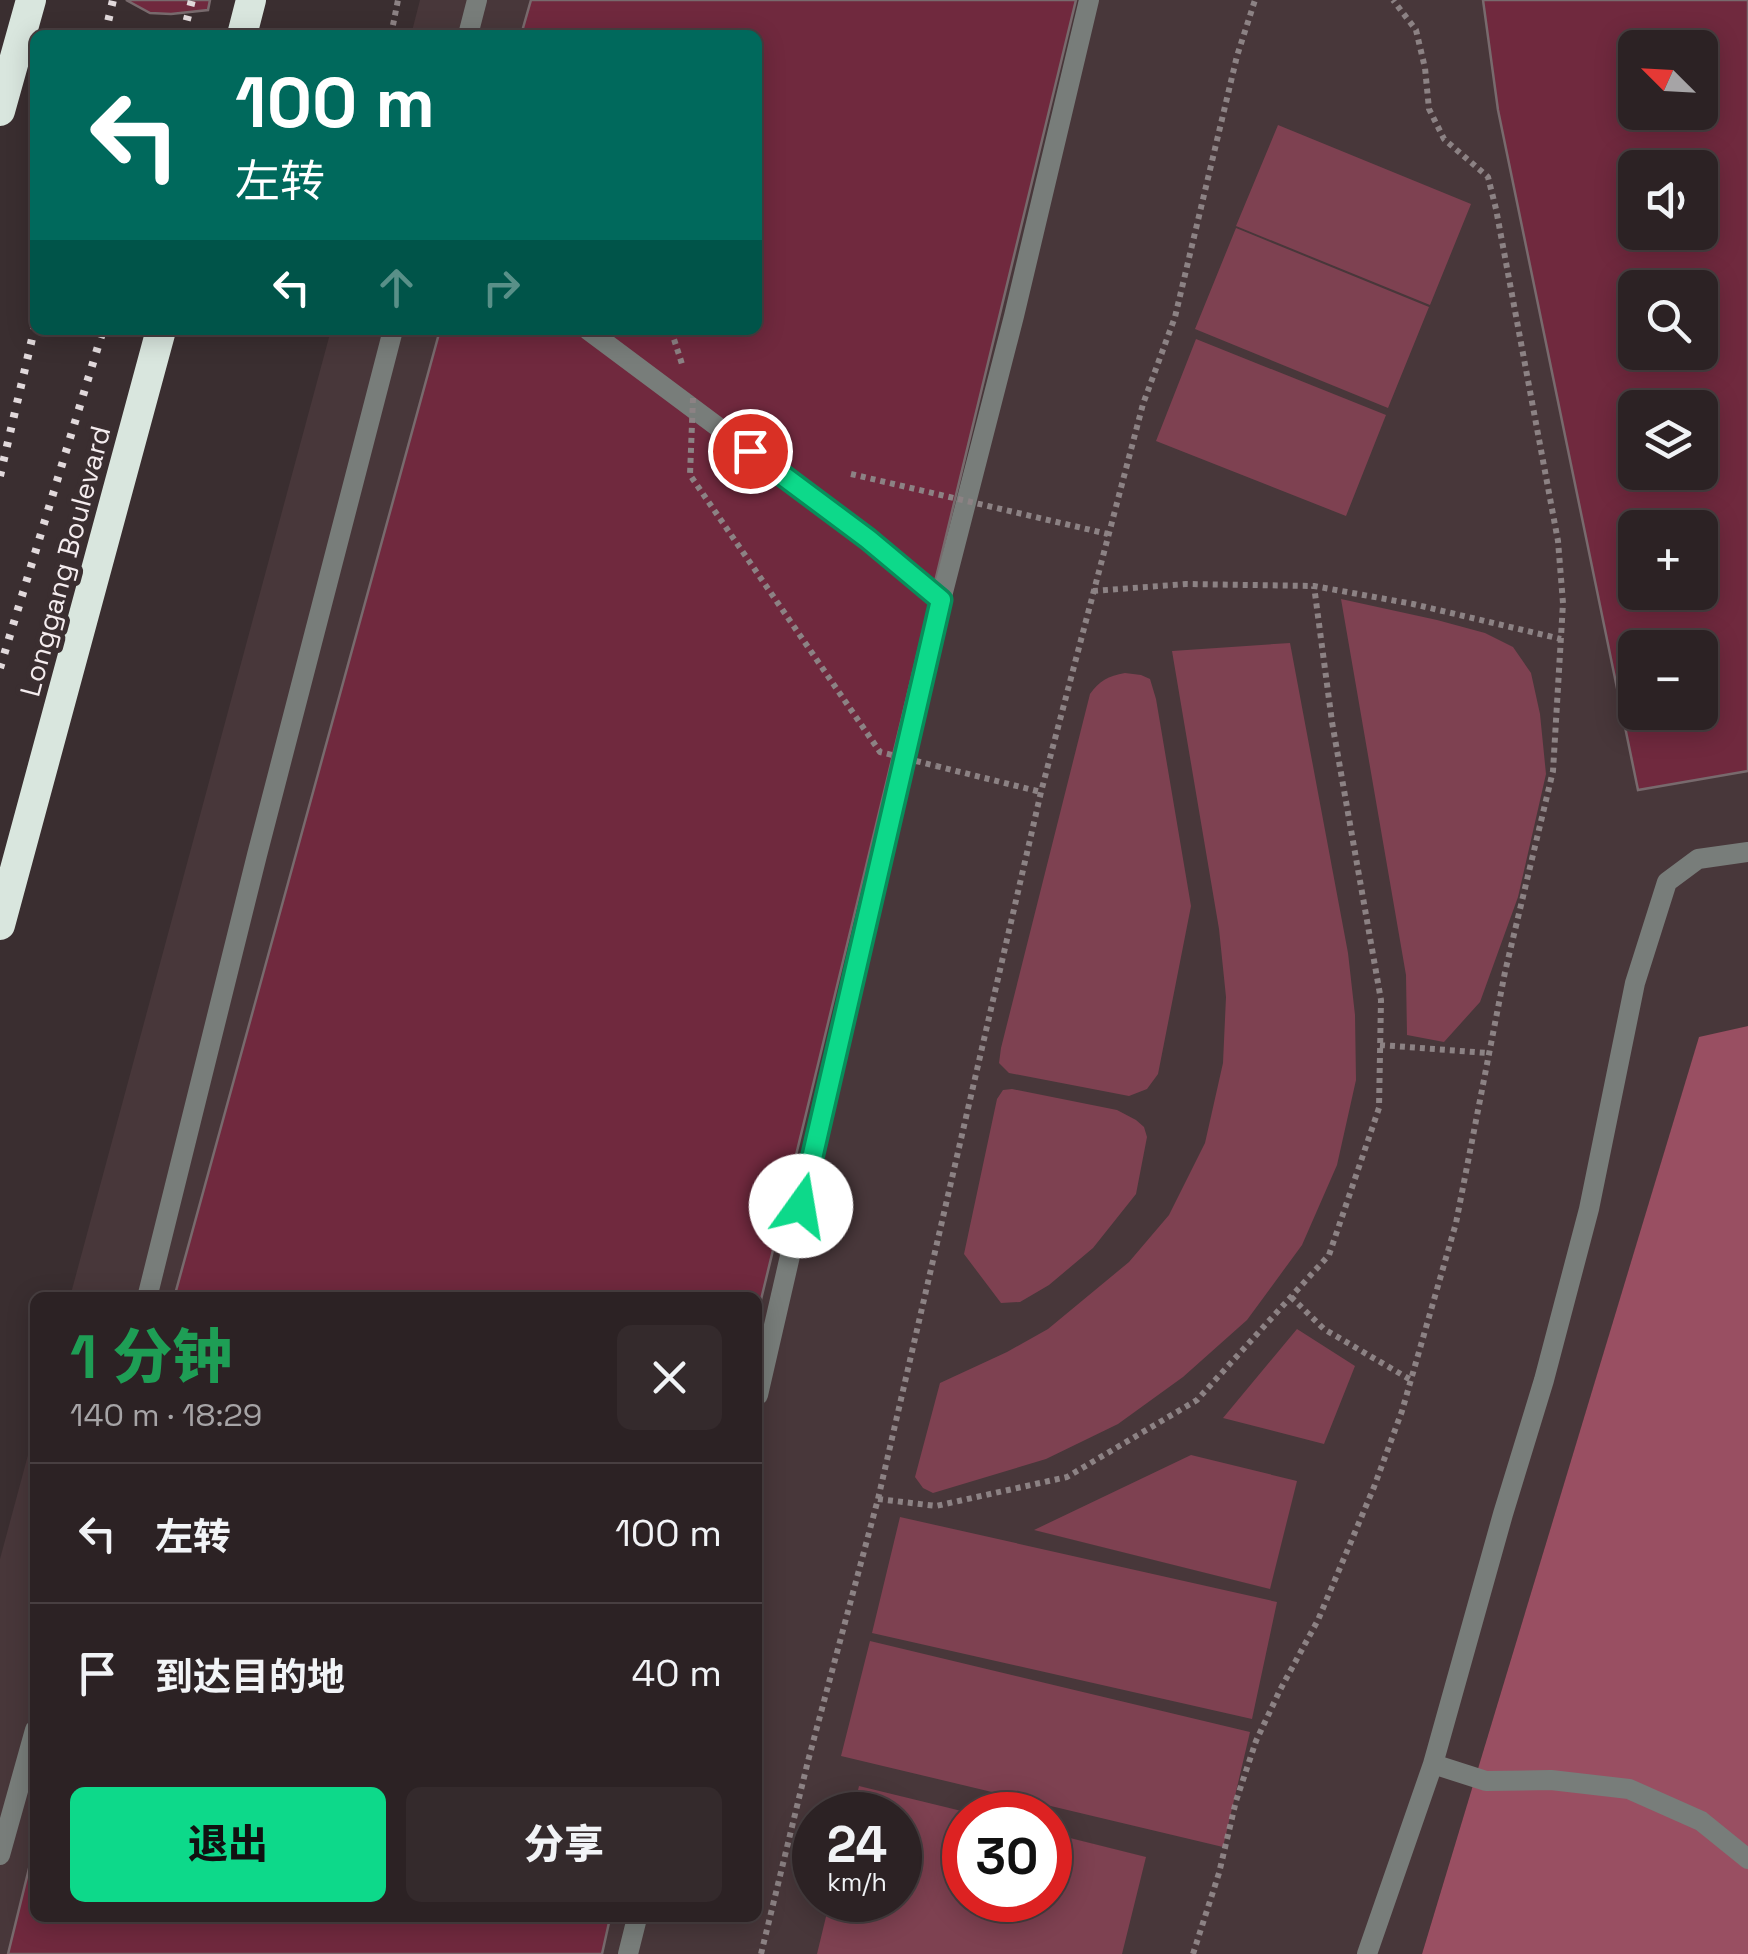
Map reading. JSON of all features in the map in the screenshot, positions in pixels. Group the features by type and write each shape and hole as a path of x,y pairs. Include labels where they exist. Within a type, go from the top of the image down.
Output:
{"highway":[{"path":"0,111 31,0"},
{"path":"243,30 251,0"},
{"name":"Longgang Boulevard","path":"0,924 161,335"}],"street":[{"path":"469,30 477,0"},
{"path":"762,1378 941,600 1089,0"},
{"path":"148,1292 392,335"},
{"path":"595,335 868,539 941,600"},
{"path":"1367,1954 1433,1764 1544,1380 1589,1209 1634,983 1667,882 1698,859 1748,852"},
{"path":"0,1854 30,1748"},
{"path":"1433,1764 1486,1781 1552,1780 1629,1789 1701,1821 1748,1859"},
{"path":"628,1954 636,1922"}],"path":[{"path":"392,30 398,0"},
{"path":"761,1954 878,1499 1042,792 1143,404 1175,318 1237,56 1255,0"},
{"path":"1193,1954 1256,1742 1348,1552 1411,1380 1456,1222 1505,972 1553,771 1563,603 1558,541 1488,176 1444,139 1429,109 1416,30 1393,0"},
{"path":"693,398 690,475 880,752 1042,792"},
{"path":"851,474 1108,534"},
{"path":"1093,591 1186,584 1314,586 1413,604 1561,639"},
{"path":"878,1499 936,1506 1067,1477 1197,1400 1329,1255 1379,1108 1381,1000 1332,722 1314,586"},
{"path":"1380,1045 1488,1054"},
{"path":"1291,1297 1324,1329 1411,1380"}],"shaded area":[{"path":"420,0 1748,0 1748,1026 1699,1038 1422,1954 0,1954 0,1559 30,1448 30,1922 762,1922 762,1292 71,1292 330,335 762,335 762,30 412,30"},
{"path":"1278,125 1471,204 1430,305 1236,226"},
{"path":"1236,228 1429,307 1388,408 1195,329"},
{"path":"1196,339 1386,415 1346,516 1156,441"},
{"path":"1341,599 1485,633 1513,647 1531,673 1546,774 1518,897 1480,1002 1444,1042 1407,1035 1406,975"},
{"path":"1290,643 1348,953 1355,1015 1356,1080 1337,1165 1302,1245 1247,1320 1183,1377 1118,1424 1046,1459 933,1493 915,1477 940,1383 1048,1329 1129,1262 1169,1215 1205,1143 1223,1063 1226,997 1219,929 1172,651"},
{"path":"1125,673 1150,679 1156,699 1191,906 1158,1074 1147,1089 1129,1096 1009,1073 999,1063 1090,694 1104,680"},
{"path":"1748,1026 1748,1954 1422,1954 1699,1037"},
{"path":"1003,1090 1117,1110 1144,1127 1147,1137 1136,1194 1093,1248 1049,1285 1020,1302 1001,1303 964,1254 997,1099"},
{"path":"1297,1329 1355,1366 1324,1444 1223,1418"},
{"path":"1191,1455 1297,1481 1270,1589 1034,1530"},
{"path":"900,1517 1277,1602 1252,1719 872,1633"},
{"path":"870,1641 1250,1732 1223,1847 1072,1811 1072,1792 992,1792 841,1756"},
{"path":"859,1786 884,1792 858,1792"},
{"path":"922,1801 942,1806 942,1922 1072,1922 1072,1838 1146,1857 1122,1954 817,1954 825,1922 922,1922"}],"building":[{"path":"126,0 210,0 208,10 171,14 150,13"},
{"path":"531,0 1076,0 762,1295 762,1292 176,1292 439,335 762,335 762,30 522,30"},
{"path":"1483,0 1748,0 1748,771 1638,790 1626,730 1718,730 1718,630 1618,630 1618,693 1498,110"},
{"path":"30,1864 30,1922 609,1922 602,1954 8,1954"}],"railway":[{"path":"106,30 113,0"},
{"path":"184,30 192,0"},
{"path":"0,476 33,335"},
{"path":"0,668 101,335"}],"route":[{"path":"750,451 868,539 941,600 801,1206"}]}
